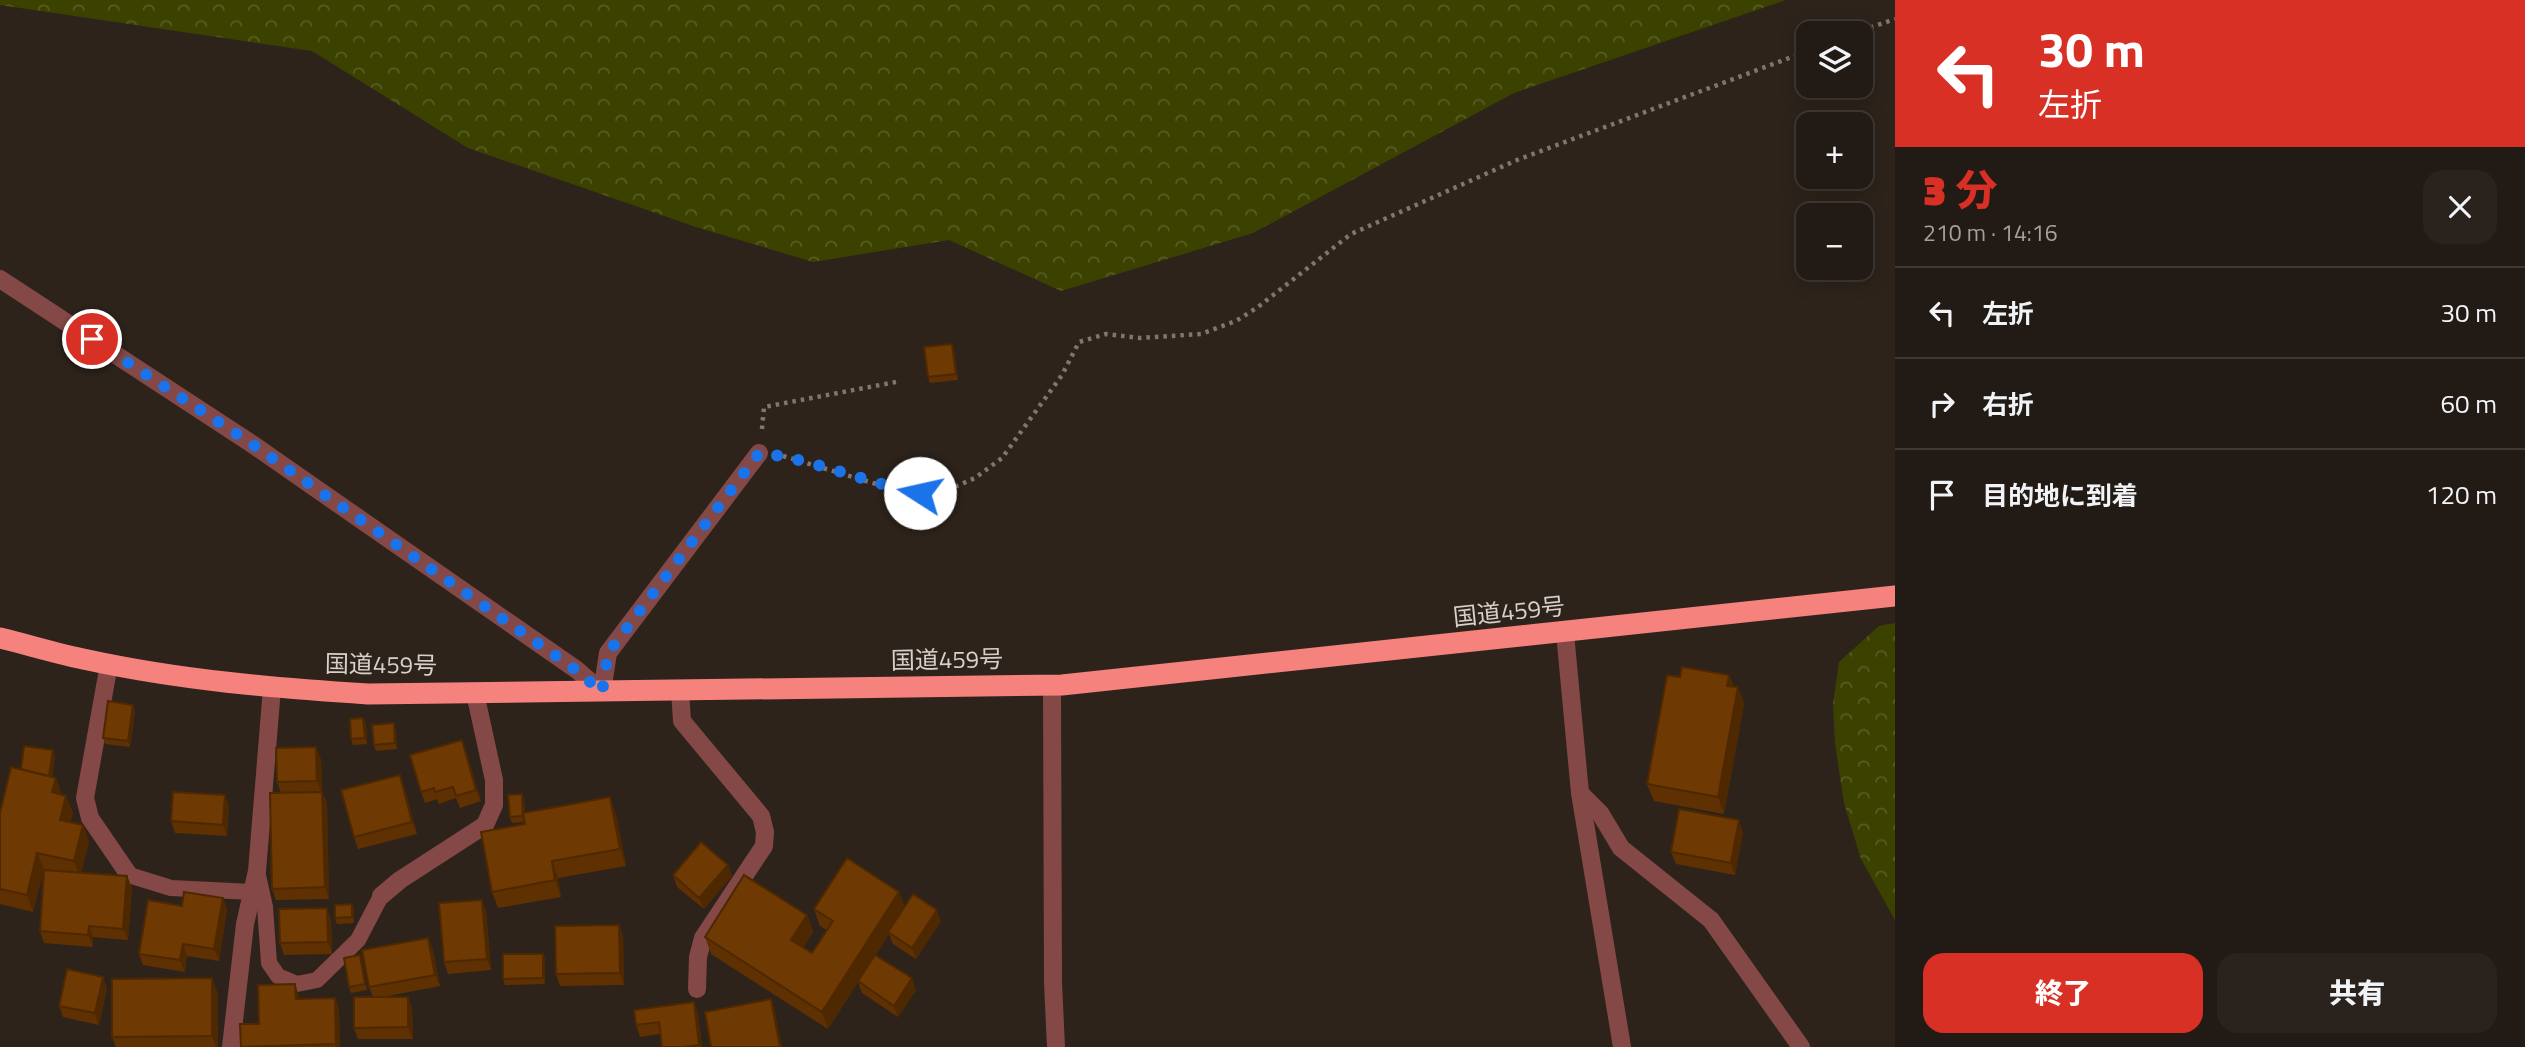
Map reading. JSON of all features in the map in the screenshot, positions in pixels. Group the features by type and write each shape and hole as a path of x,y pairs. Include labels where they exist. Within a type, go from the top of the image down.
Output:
{"highway":[{"name":"国道459号","path":"0,638 109,664 272,688 368,694 1052,685 1565,633 1895,596"}],"street":[{"path":"0,279 252,444 576,670 602,692"},
{"path":"602,692 608,653 759,453"},
{"path":"1565,633 1580,793 1622,1047"},
{"path":"109,664 85,799 90,818 129,875"},
{"path":"1052,685 1053,983 1056,1047"},
{"path":"232,1047 240,964 257,871 272,688"},
{"path":"680,691 682,721 761,816 765,832 764,846 703,938 698,957 696,989"},
{"path":"381,896 400,880 485,825 494,805 494,780 475,693"},
{"path":"1580,793 1600,813 1620,848 1711,920 1801,1047"}],"lane":[{"path":"257,871 265,907 269,963 278,976 298,984 317,981 358,940 381,896"},
{"path":"129,875 171,888 252,892"}],"path":[{"path":"1873,27 1895,19"},
{"path":"895,382 764,407 759,453 780,455 886,487 920,493 943,492 975,478 1002,458 1062,375 1079,342 1106,334 1140,338 1201,334 1236,321 1258,307 1351,234 1517,160 1796,55"}],"green space":[{"path":"0,0 1786,0 1514,93 1253,233 1061,291 949,240 813,262 696,227 468,148 312,51 0,5"},
{"path":"1895,623 1895,920 1861,859 1844,803 1835,743 1833,704 1839,662 1879,626"}],"building":[{"path":"952,344 956,374 928,377 924,347"},
{"path":"1682,667 1729,675 1727,686 1738,687 1718,797 1647,784 1667,675 1680,677"},
{"path":"108,701 133,705 128,741 103,738"},
{"path":"363,718 365,738 351,739 350,719"},
{"path":"394,723 395,743 374,745 372,725"},
{"path":"462,740 476,790 456,796 453,787 435,792 434,788 421,792 410,755"},
{"path":"24,746 53,750 49,776 21,769"},
{"path":"316,747 317,781 277,782 276,748"},
{"path":"11,767 56,778 52,792 66,796 60,820 83,825 74,861 37,853 27,895 0,889 0,813"},
{"path":"400,775 412,822 354,837 341,790"},
{"path":"173,792 225,795 223,825 171,821"},
{"path":"322,792 325,887 272,889 270,793"},
{"path":"522,794 523,816 510,817 508,795"},
{"path":"610,797 620,849 552,861 555,880 492,892 481,832 525,824 523,813"},
{"path":"1679,809 1739,820 1731,863 1671,852"},
{"path":"701,842 728,865 699,898 673,875"},
{"path":"847,858 899,892 822,1012 705,937 744,875 807,915 791,940 812,953 833,921 814,909"},
{"path":"44,870 127,876 123,929 89,926 88,935 40,931"},
{"path":"184,892 223,898 214,949 183,944 180,960 139,954 148,900 182,906"},
{"path":"913,894 937,910 912,948 888,932"},
{"path":"482,900 487,959 444,962 439,903"},
{"path":"352,904 352,917 335,918 335,905"},
{"path":"327,908 328,942 280,943 279,909"},
{"path":"619,925 620,973 556,974 555,926"},
{"path":"428,938 435,975 369,987 362,950"},
{"path":"503,954 543,954 543,978 503,979"},
{"path":"360,955 365,984 349,987 344,958"},
{"path":"875,955 912,978 894,1006 858,981"},
{"path":"67,969 103,977 95,1013 59,1006"},
{"path":"212,978 212,1036 112,1037 112,979"},
{"path":"295,984 296,999 335,998 336,1044 241,1047 240,1024 259,1024 258,985"},
{"path":"354,997 408,997 408,1027 354,1028"},
{"path":"771,999 780,1047 711,1047 705,1012"},
{"path":"694,1002 699,1045 662,1047 659,1022 636,1025 634,1010"}],"route":[{"path":"92,339 252,444 576,670 602,692 608,653 759,453 780,455 886,487 920,493"}]}
